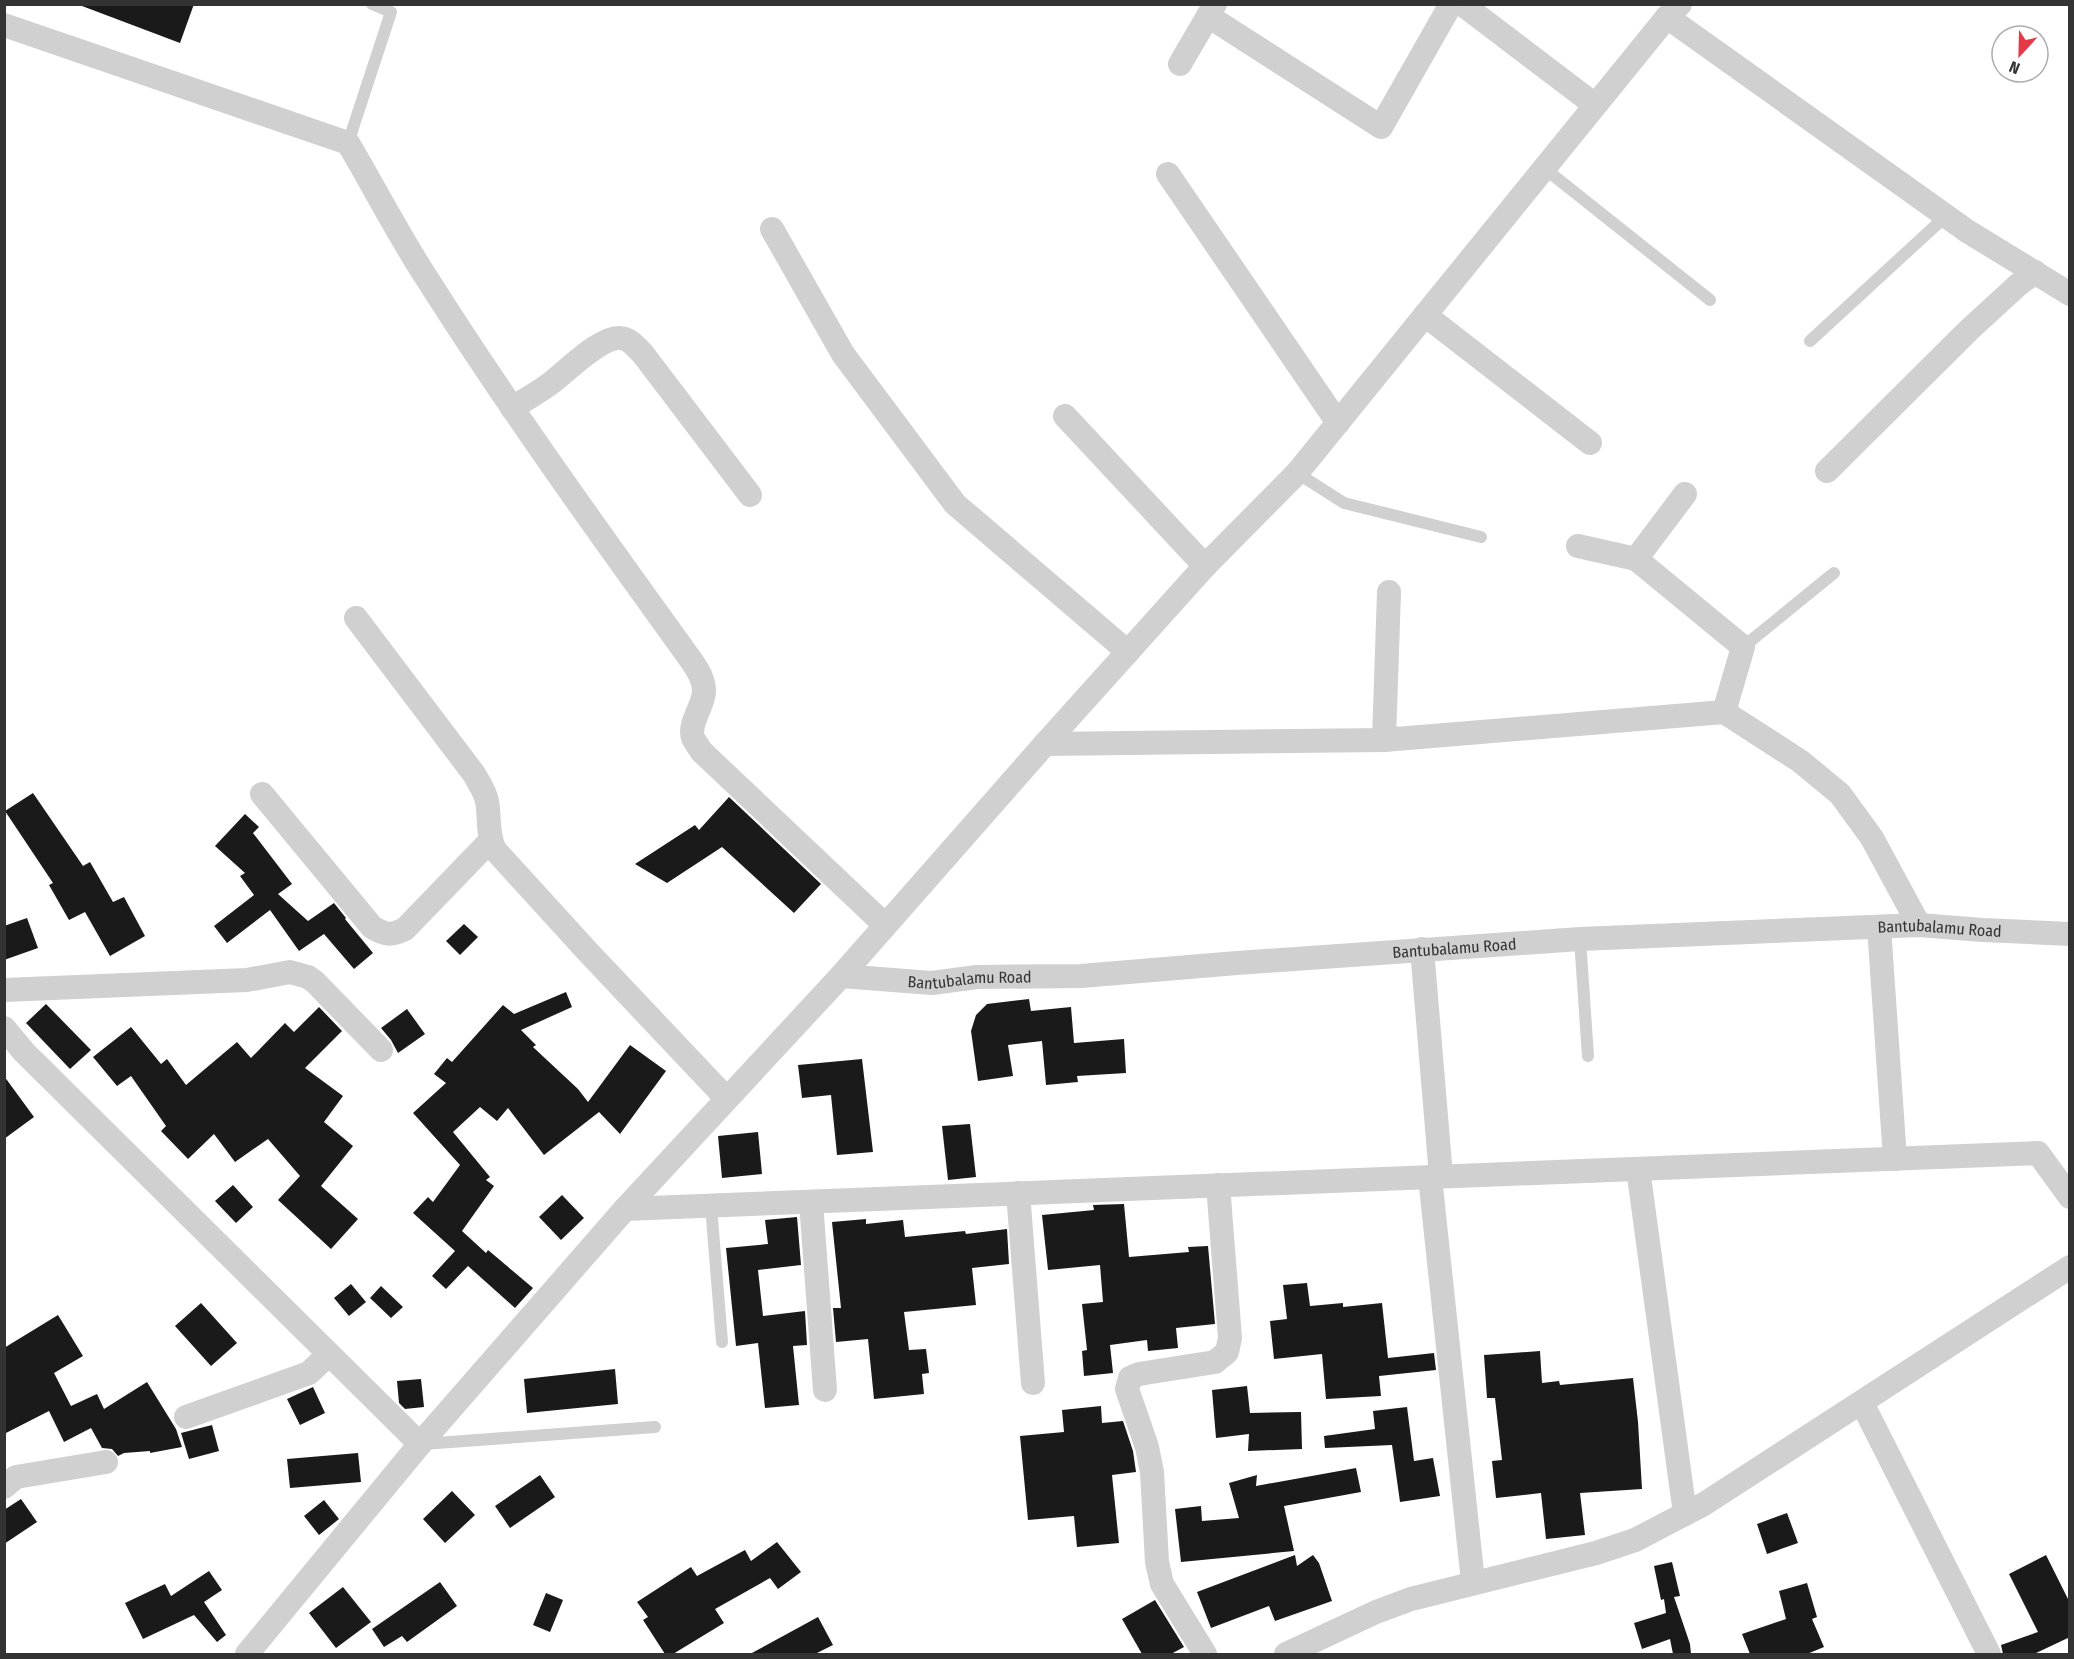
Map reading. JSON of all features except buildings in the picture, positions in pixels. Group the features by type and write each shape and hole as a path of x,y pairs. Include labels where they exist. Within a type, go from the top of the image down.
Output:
{"street":[{"path":"1180,64 1212,10 1381,127 1451,4"},
{"path":"1462,4 1596,105"},
{"path":"247,1654 420,1444 626,1209 841,976 1205,566 1297,473 1674,11 1946,216 2070,294"},
{"path":"4,25 348,143 424,274 512,408 702,678 704,690 694,722 693,738 702,751 885,925"},
{"path":"1168,174 1338,423"},
{"path":"772,229 843,354 955,504 1128,651"},
{"path":"1827,471 1971,328 2035,272"},
{"path":"1425,315 1590,443"},
{"path":"512,408 549,385 591,351 609,340 620,338 626,340 643,354 750,495"},
{"path":"1065,416 1205,566"},
{"path":"1636,559 1685,494"},
{"path":"1578,546 1636,559 1743,647 1724,712"},
{"path":"1384,740 1389,592"},
{"path":"356,618 474,774 485,794 490,841 495,850 726,1098"},
{"path":"1045,744 1384,740 1724,712 1800,761 1840,794 1872,838 1919,925"},
{"path":"262,794 372,927 383,934 393,935 405,929 490,841"},
{"name":"Bantubalamu Road","path":"841,976 932,983 977,978 1081,976 1580,939 1919,925 2070,934"},
{"path":"1879,927 1895,1159"},
{"path":"1422,949 1436,1177 1473,1582"},
{"path":"4,990 246,981 290,972 308,977 315,982 381,1050"},
{"path":"4,1028 24,1052 420,1444"},
{"path":"626,1209 2038,1153 2070,1197"},
{"path":"1638,1169 1685,1514"},
{"path":"1205,1654 1162,1584 1157,1562 1152,1472 1147,1447 1127,1389 1130,1378 1139,1374 1215,1362 1227,1352 1230,1338 1218,1185"},
{"path":"1018,1193 1033,1383"},
{"path":"811,1202 825,1390"},
{"path":"1286,1654 1376,1612 1411,1599 1596,1553 1635,1540 1704,1504 2070,1268"},
{"path":"186,1417 309,1373 329,1354"},
{"path":"1862,1403 1989,1654"},
{"path":"4,1487 16,1477 106,1462"}],"lane":[{"path":"348,143 391,12 372,4"},
{"path":"1544,168 1710,300"},
{"path":"1810,341 1946,216"},
{"path":"1297,473 1344,503 1481,537"},
{"path":"1743,647 1834,573"},
{"path":"1580,939 1588,1056"},
{"path":"711,1206 722,1342"},
{"path":"420,1444 655,1427"}]}
